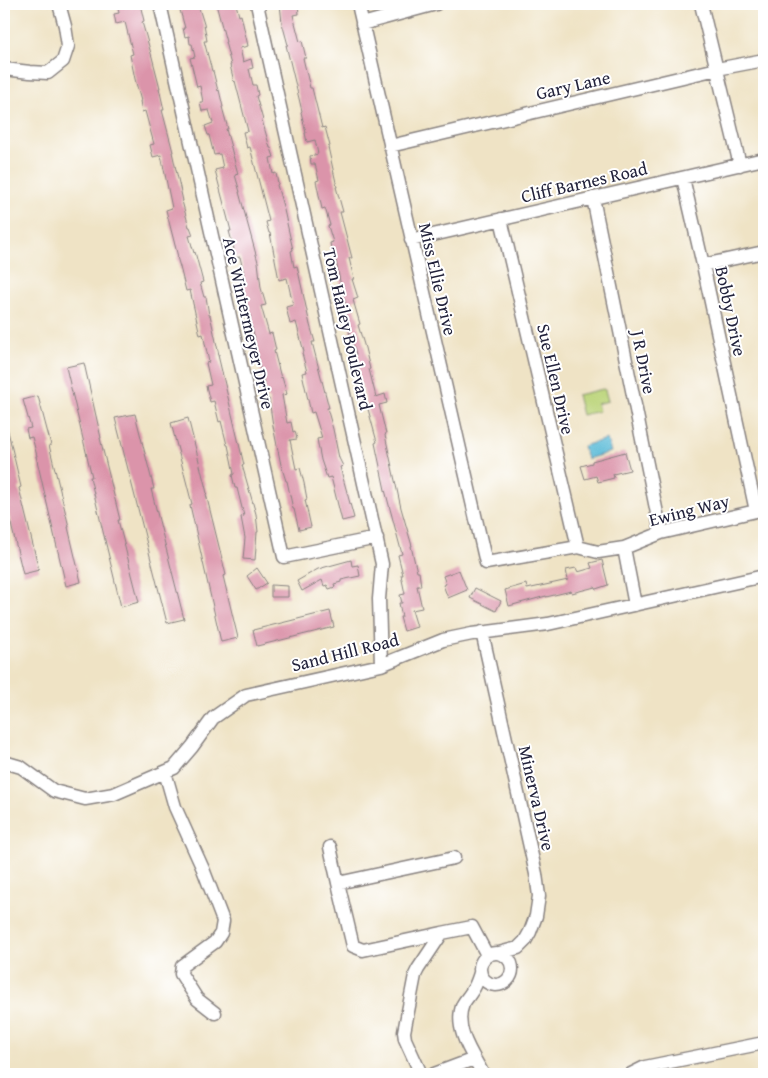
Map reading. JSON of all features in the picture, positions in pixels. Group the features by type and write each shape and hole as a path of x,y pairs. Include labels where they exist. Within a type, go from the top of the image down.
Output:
{"street":[{"path":"4,69 48,73 63,62 68,46 59,4"},
{"name":"Ace Wintermeyer Drive","path":"160,4 284,557 377,538"},
{"name":"Tom Hailey Boulevard","path":"257,4 382,564 378,599 381,664"},
{"name":"Miss Ellie Drive","path":"358,4 486,563"},
{"path":"362,24 436,4"},
{"path":"700,4 740,165"},
{"name":"Gary Lane","path":"390,146 717,69 764,60"},
{"name":"Cliff Barnes Road","path":"411,240 764,159"},
{"name":"Bobby Drive","path":"683,178 760,509"},
{"name":"J R Drive","path":"593,198 661,533"},
{"name":"Sue Ellen Drive","path":"501,219 578,547"},
{"path":"703,265 764,252"},
{"name":"Ewing Way","path":"486,563 578,547 598,552 624,548 661,533 760,509"},
{"path":"624,548 635,604"},
{"name":"Sand Hill Road","path":"4,762 21,767 54,791 85,799 114,794 174,768 213,718 246,695 381,664 443,640 482,632 548,624 764,576"},
{"name":"Minerva Drive","path":"482,632 538,885 538,906 533,924 525,941 518,948 511,962"},
{"path":"165,772 175,806 203,869 223,921 221,933 215,942 182,966 181,974 197,999 215,1013"},
{"path":"330,847 353,946 363,950 472,927 493,954"},
{"path":"338,883 454,858"},
{"path":"421,1074 405,1039 404,1032 415,975 442,933"},
{"path":"482,1074 463,1036 462,1006 472,991 480,973 481,962 493,954 518,948"},
{"path":"480,973 486,982 496,985 502,984 510,978 512,973 511,962 504,954 493,954"},
{"path":"472,991 491,984"},
{"path":"631,1074 645,1067 764,1043"},
{"path":"434,1074 474,1060"}],"green space":[{"path":"603,389 608,401 597,404 599,411 582,415 577,395"}],"water":[{"path":"607,439 611,452 587,459 583,446"}],"building":[{"path":"117,4 140,4 144,21 142,22 160,88 164,110 162,110 173,152 182,201 193,235 189,236 203,282 200,283 204,297 206,297 244,465 242,465 256,514 258,532 255,560 243,559 245,538 241,517 244,516 237,488 235,488 228,445 221,421 219,422 214,401 210,402 206,386 211,385 206,363 209,362 203,334 200,335 190,290 186,291 177,257 166,210 172,208 161,155 153,157 150,145 154,144 145,111 142,112 130,55 133,54 125,22 116,24 114,14 119,13"},
{"path":"216,4 236,4 239,16 241,15 248,46 240,48 243,62 251,59 253,68 249,69 253,85 256,85 258,95 256,96 262,120 274,157 270,158 273,174 276,173 277,185 293,250 291,251 294,267 297,266 315,342 312,342 329,408 327,408 339,458 343,466 340,467 354,518 342,521 331,477 327,478 321,460 317,439 322,438 314,412 311,413 302,373 307,372 302,353 304,352 296,322 290,324 286,307 293,305 287,278 279,280 266,222 269,221 250,147 247,148 243,132 248,131 234,82"},
{"path":"280,4 298,4 299,14 293,15 306,58 303,58 310,88 312,88 322,128 325,127 330,146 328,147 343,212 340,212 352,258 349,258 354,279 352,279 358,298 353,300 360,324 358,325 376,397 385,394 387,403 379,405 401,508 417,572 419,572 421,586 417,586 422,608 412,610 417,627 404,631 399,603 402,603 400,595 405,594 398,555 402,554 385,490 375,443 377,442 359,376 356,354 349,332 351,332 345,311 348,310 330,243 333,242 328,226 330,225 325,208 322,209 316,181 319,180 315,164 311,164 310,156 318,154 315,140 307,142 302,111 286,45 288,45 282,23"},
{"path":"198,5 207,41 204,41 219,90 228,129 226,129 238,174 235,175 258,262 261,288 266,305 261,306 269,334 272,333 276,350 274,351 287,394 282,395 287,423 291,422 297,439 290,440 296,469 300,468 304,483 307,499 305,500 311,527 299,530 287,481 281,465 269,399 249,319 251,318 241,285 239,274 244,274 240,257 234,258 232,250 234,249 229,231 231,231 215,170 223,168 220,154 214,155 205,126 213,123 209,110 202,111 200,102 203,102 200,86 197,87 190,58 195,57 189,36 185,37 183,28 185,28 180,10"},
{"path":"84,363 120,520 118,520 139,602 121,607 66,367"},
{"path":"38,396 51,445 49,445 81,582 66,586 37,456 32,437 28,438 26,429 31,428 23,400"},
{"path":"135,414 154,489 151,489 184,619 167,623 115,418"},
{"path":"188,418 226,575 223,576 238,638 221,642 190,505 192,504 171,423"},
{"path":"7,427 21,487 19,488 39,570 23,574 5,499 7,499 4,487 4,428"},
{"path":"625,452 630,470 613,474 614,478 598,482 596,476 585,479 581,466"},
{"path":"351,560 352,566 358,565 360,576 341,580 341,582 334,584 335,587 329,589 327,585 324,586 322,580 302,591 297,581 318,569"},
{"path":"602,560 608,585 596,589 595,587 572,593 571,591 546,596 509,606 505,590 526,584 527,589 568,580 566,570 576,568 578,572 592,568 590,563"},
{"path":"257,568 267,583 256,590 247,576"},
{"path":"459,570 467,590 448,598 443,585 446,584 443,576"},
{"path":"271,585 288,586 288,597 271,597"},
{"path":"475,588 501,601 496,611 470,598"},
{"path":"330,611 334,627 257,646 253,630"}]}
